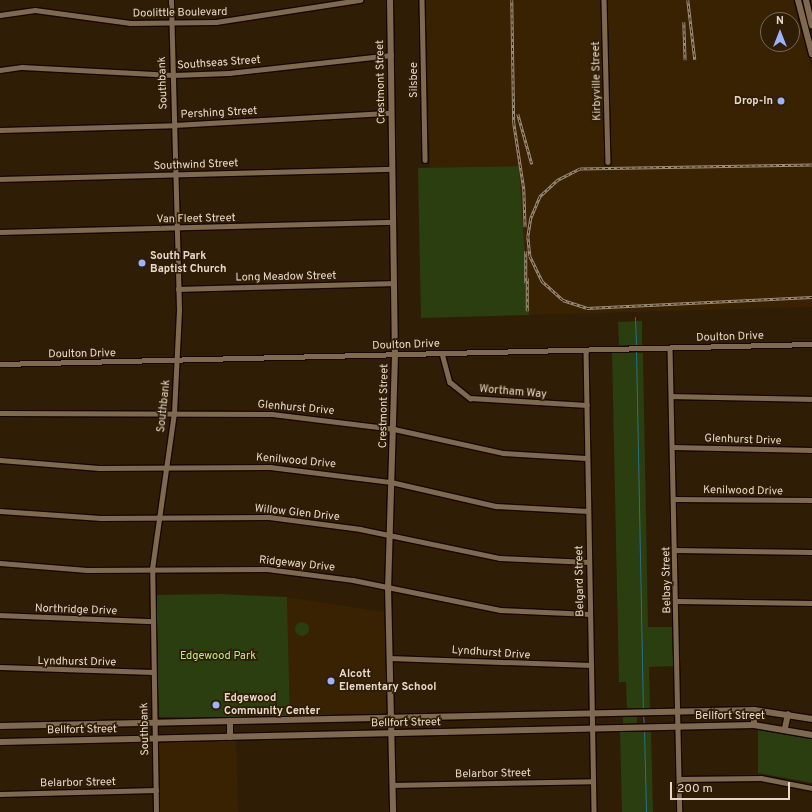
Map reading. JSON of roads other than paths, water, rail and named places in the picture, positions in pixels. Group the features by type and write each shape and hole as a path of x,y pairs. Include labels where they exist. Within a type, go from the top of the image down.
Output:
{"main road":[{"name":"Crestmont Street","path":"390,0 395,355 394,429 388,587 393,812"},
{"path":"798,0 812,54"},
{"path":"806,0 812,25"},
{"path":"754,710 754,725"},
{"name":"Bellfort Street","path":"0,726 754,710 788,714 812,719"},
{"path":"785,728 788,714"},
{"path":"230,721 230,737"},
{"name":"Bellfort Street","path":"0,742 754,725 785,728 812,735"}],"street":[{"name":"Southbank","path":"156,812 151,621 152,569 165,467 174,413 178,360 178,289 173,75 170,24 171,0"},
{"name":"Doolittle Boulevard","path":"0,15 34,10 94,20 170,24 258,18 360,0"},
{"name":"Silsbee","path":"422,0 425,160"},
{"name":"Kirbyville Street","path":"604,0 608,162"},
{"name":"Southseas Street","path":"0,70 22,68 173,75 229,73 391,55"},
{"name":"Pershing Street","path":"0,130 174,125 391,113"},
{"name":"Southwind Street","path":"0,179 392,169"},
{"name":"Van Fleet Street","path":"0,232 393,222"},
{"name":"Long Meadow Street","path":"178,289 394,284"},
{"name":"Doulton Drive","path":"0,364 812,344"},
{"name":"Belbay Street","path":"670,348 677,601 680,812"},
{"name":"Belgard Street","path":"586,350 586,458 594,812"},
{"name":"Wortham Way","path":"442,353 450,382 470,398 587,405"},
{"path":"671,396 812,398"},
{"name":"Glenhurst Drive","path":"0,413 272,414 394,429 503,453 586,458"},
{"name":"Glenhurst Drive","path":"673,448 812,450"},
{"name":"Kenilwood Drive","path":"0,460 92,468 270,467 391,482 496,506 588,511"},
{"name":"Kenilwood Drive","path":"674,499 812,500"},
{"name":"Willow Glen Drive","path":"0,511 101,518 269,517 390,535 500,558 588,562"},
{"path":"675,550 812,552"},
{"name":"Ridgeway Drive","path":"0,563 87,570 267,569 388,587 494,609 590,614"},
{"path":"677,601 812,604"},
{"name":"Northridge Drive","path":"0,615 151,621"},
{"name":"Lyndhurst Drive","path":"389,658 591,665"},
{"name":"Lyndhurst Drive","path":"0,667 153,672"},
{"path":"679,779 761,778 812,788"},
{"name":"Belarbor Street","path":"392,785 593,781"},
{"name":"Belarbor Street","path":"0,794 156,790"}],"waterway":[{"path":"635,317 636,346"},
{"path":"636,349 643,710"},
{"path":"643,715 644,724"},
{"path":"644,729 646,812"}],"railway":[{"path":"512,0 514,123 524,189 525,227"},
{"path":"688,0 695,60"},
{"path":"684,22 685,60"},
{"path":"518,114 532,164"},
{"path":"812,165 580,169 558,180 540,197 531,218 528,236 530,256 542,281 563,300 587,308 812,297"},
{"path":"526,251 526,283"},
{"path":"527,278 527,311"}],"place":[{"name":"Drop-In","path":"781,101"},
{"name":"South Park Baptist Church","path":"142,263"},
{"name":"Alcott Elementary School","path":"331,681"},
{"name":"Edgewood Community Center","path":"216,705"}],"park label":[{"name":"Edgewood Park","path":"218,656"}]}
